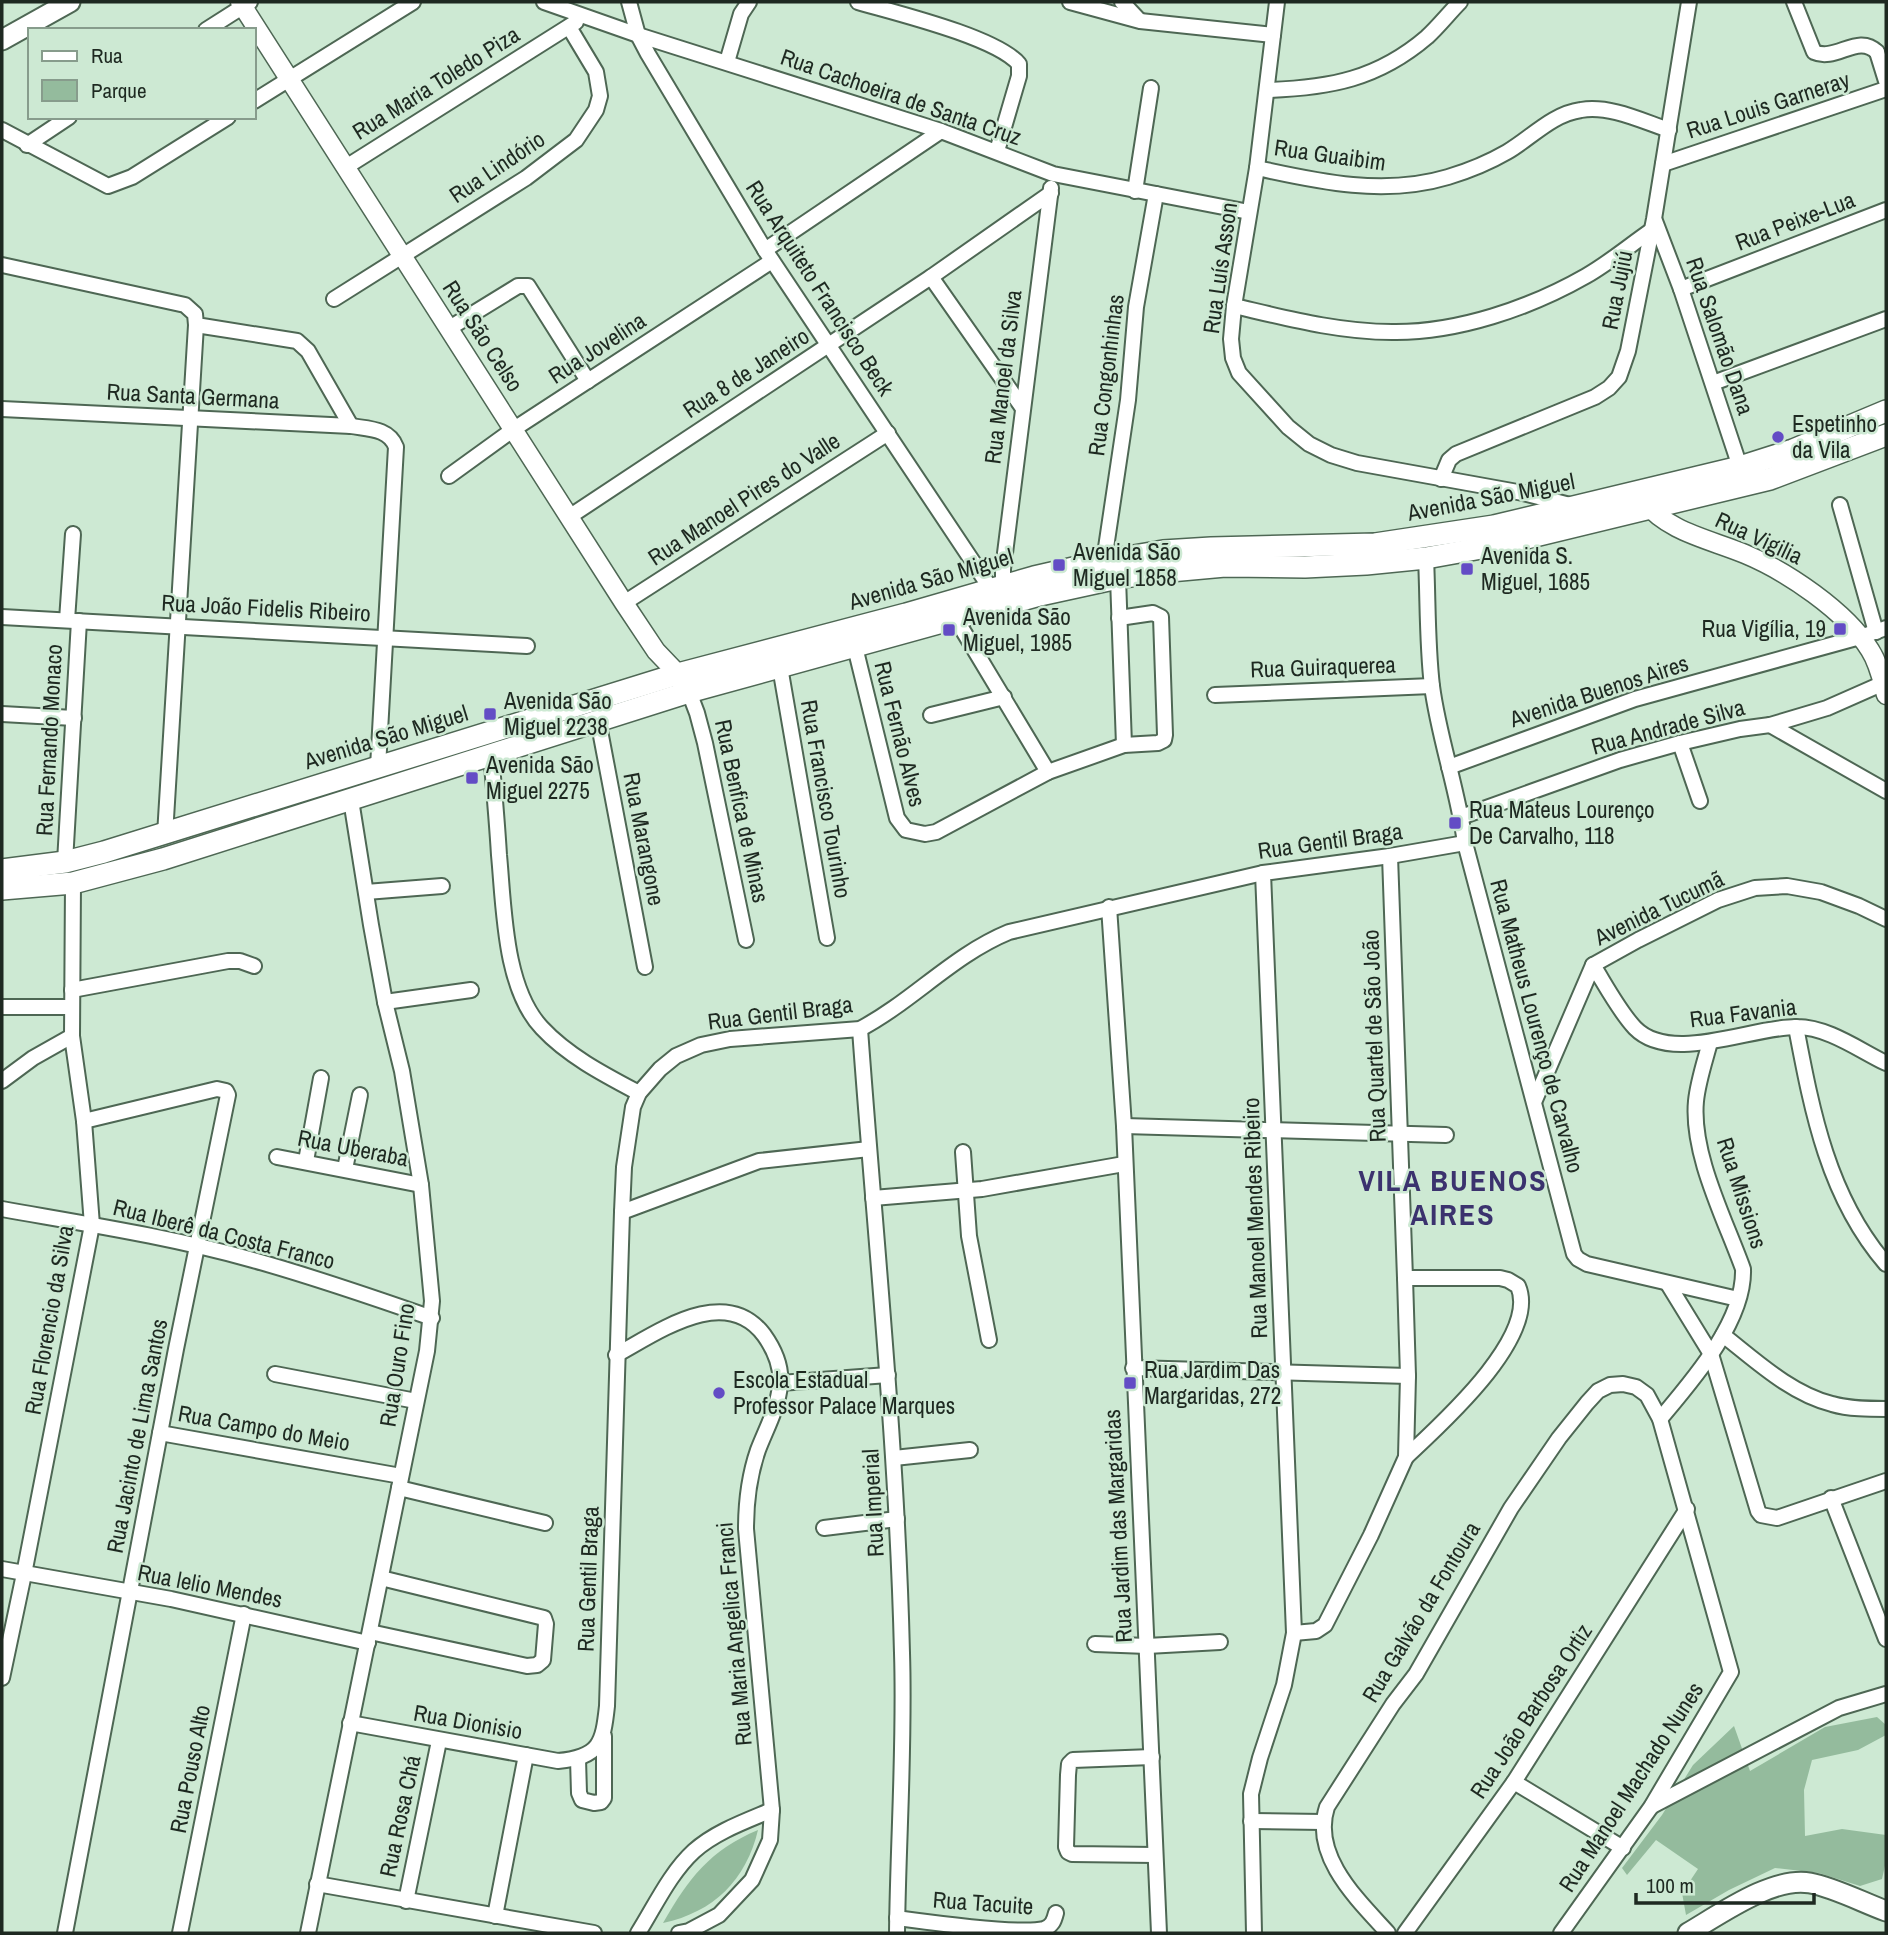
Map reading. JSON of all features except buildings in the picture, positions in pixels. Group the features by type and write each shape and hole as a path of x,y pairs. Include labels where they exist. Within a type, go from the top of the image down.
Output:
{"main road":[{"path":"2,40 70,2"},
{"name":"Avenida São Miguel","path":"2,889 73,883 163,859 689,692 1040,595 1118,578 1225,566 1366,565 1498,545 1793,450 1886,411"},
{"name":"Avenida São Miguel","path":"2,870 65,862 165,835 678,674 1104,561 1199,548 1375,544 1482,528 1578,507 1644,500 1770,479 1886,435"},
{"path":"1688,1933 1772,1887 1793,1882 1810,1883 1885,1905"}],"street":[{"path":"256,101 413,2"},
{"name":"Rua Cachoeira de Santa Cruz","path":"544,2 638,35 941,131 1053,174 1249,212"},
{"name":"Rua Arquiteto Francisco Beck","path":"629,2 638,35 768,256 997,588"},
{"path":"727,62 741,14 749,2"},
{"path":"858,2 976,38 1012,55 1019,64 1019,76 997,152"},
{"path":"1070,2 1140,21 1273,35"},
{"path":"1122,2 1140,21"},
{"name":"Rua Luís Asson","path":"1277,2 1257,168 1234,306 1231,339 1233,358 1239,373 1288,427 1309,444 1331,455 1357,463 1578,507"},
{"path":"1267,90 1326,86 1374,72 1410,50 1460,2"},
{"name":"Rua Jujiú","path":"1441,479 1449,460 1456,454 1595,397 1619,377 1626,359 1653,225 1689,2"},
{"path":"1794,2 1814,52 1822,55 1860,44 1882,50 1886,82"},
{"path":"209,28 244,3"},
{"name":"Rua São Celso","path":"244,3 624,603 689,692"},
{"name":"Rua Maria Toledo Piza","path":"346,167 586,16"},
{"name":"Rua Lindório","path":"334,299 544,165 576,140 588,124 600,96 596,72 569,27"},
{"path":"1135,191 1151,88"},
{"name":"Rua Louis Garneray","path":"1663,164 1886,89"},
{"name":"Rua Guaibim","path":"1257,168 1332,183 1396,186 1422,184 1466,171 1508,151 1550,122 1581,110 1624,115 1669,131"},
{"path":"27,145 66,119"},
{"path":"2,131 105,185 120,183 225,119"},
{"name":"Rua Jovelina","path":"449,475 768,256 941,131"},
{"name":"Rua Manoel da Silva","path":"997,588 1003,569 1053,174"},
{"name":"Rua 8 de Janeiro","path":"569,517 931,277 1051,193"},
{"name":"Rua Congonhinhas","path":"1104,561 1128,400 1136,307 1156,194"},
{"name":"Rua Peixe-Lua","path":"1681,289 1886,210"},
{"path":"1234,306 1341,328 1394,332 1436,328 1485,318 1556,292 1589,275 1653,225"},
{"name":"Rua Salomão Dana","path":"1653,225 1681,289 1741,467"},
{"path":"2,265 186,305 195,314 165,835"},
{"path":"931,277 1022,407"},
{"path":"448,329 518,286 527,286 588,380"},
{"path":"1713,383 1886,319"},
{"path":"196,325 297,341 308,351 351,426"},
{"name":"Rua Santa Germana","path":"2,409 351,426 382,432 391,438 396,447 386,638"},
{"name":"Rua Manoel Pires do Valle","path":"624,603 888,433"},
{"name":"Rua Vigilia","path":"1644,500 1664,521 1776,569 1873,637 1884,683"},
{"path":"1840,505 1873,637"},
{"name":"Rua Fernando Monaco","path":"65,862 74,718 73,534"},
{"name":"Rua Matheus Lourenço de Carvalho","path":"1426,558 1432,686 1448,767 1465,843 1574,1254 1587,1264 1738,1299"},
{"path":"1118,578 1124,745"},
{"path":"956,619 1048,772 1124,745 1158,743 1165,738 1163,622 1161,617 1153,613 1119,618"},
{"name":"Rua João Fidelis Ribeiro","path":"2,617 527,646"},
{"name":"Avenida Buenos Aires","path":"1448,767 1635,699 1873,637"},
{"path":"378,767 386,638"},
{"name":"Rua Fernão Alves","path":"855,647 895,810 901,826 906,830 925,834 936,832 1048,772"},
{"name":"Rua Francisco Tourinho","path":"780,667 827,938"},
{"name":"Rua Andrade Silva","path":"1459,810 1680,743 1770,725 1827,708 1884,683"},
{"name":"Rua Guiraquerea","path":"1215,695 1432,686"},
{"name":"Rua Benfica de Minas","path":"689,692 705,743 746,940"},
{"path":"930,715 1004,696"},
{"path":"2,713 74,718"},
{"name":"Rua Marangone","path":"598,720 645,967"},
{"path":"1770,725 1886,791"},
{"path":"1680,743 1700,801"},
{"path":"491,754 508,942 520,990 530,1012 541,1027 559,1043 639,1093"},
{"name":"Rua Ouro Fino","path":"308,1933 432,1318 421,1185 402,1071 385,1002 351,800"},
{"name":"Rua Gentil Braga","path":"578,1759 579,1793 582,1800 594,1803 601,1801 604,1798 616,1355 629,1123 639,1093 660,1069 676,1056 701,1045 730,1039 860,1029 878,1020 988,941 1009,932 1263,873 1465,843"},
{"name":"Rua Quartel de São João","path":"1294,1633 1316,1630 1325,1625 1371,1535 1406,1457 1408,1377 1390,856"},
{"name":"Rua Manoel Mendes Ribeiro","path":"1254,1933 1251,1821 1253,1780 1284,1685 1294,1633 1263,873"},
{"name":"Rua Florencio da Silva","path":"2,1678 92,1225 84,1121 72,1036 73,883"},
{"path":"366,892 442,886"},
{"name":"Avenida Tucumã","path":"1535,1100 1593,965 1638,940 1718,900 1755,888 1787,886 1821,892 1886,919"},
{"name":"Rua Jardim das Margaridas","path":"1110,907 1124,1126 1158,1933"},
{"path":"72,990 228,961 240,961 254,966"},
{"name":"Rua Favania","path":"1593,965 1633,1027 1657,1041 1710,1042 1796,1027 1823,1032 1886,1063"},
{"path":"385,1002 471,990"},
{"path":"2,1007 71,1007"},
{"path":"1796,1027 1810,1100 1837,1186 1865,1236 1886,1264"},
{"name":"Rua Imperial","path":"860,1029 897,1519 902,1656 897,1926"},
{"path":"2,1081 33,1058 72,1036"},
{"name":"Rua Missions","path":"1660,1419 1712,1354 1738,1299 1743,1279 1743,1269 1710,1181 1696,1120 1696,1101 1710,1042"},
{"path":"306,1161 321,1078"},
{"name":"Rua Jacinto de Lima Santos","path":"65,1933 160,1433 228,1098 226,1091 217,1089 84,1121"},
{"path":"345,1169 360,1095"},
{"path":"1124,1126 1446,1135"},
{"path":"622,1212 759,1161 869,1149"},
{"path":"963,1152 971,1246 989,1340"},
{"name":"Rua Uberaba","path":"277,1157 421,1185"},
{"path":"873,1198 966,1191 1124,1164"},
{"name":"Rua Iberê da Costa Franco","path":"2,1209 198,1247 328,1282 432,1318"},
{"path":"1405,1278 1484,1277 1508,1280 1518,1286 1521,1304 1513,1332 1479,1386 1406,1457"},
{"path":"1668,1284 1712,1354 1758,1511 1766,1518 1777,1518 1886,1481"},
{"name":"Rua Maria Angelica Franci","path":"616,1355 685,1318 704,1312 722,1312 743,1318 757,1327 772,1346 778,1364 780,1383 772,1417 758,1450 746,1503 746,1529 772,1810 770,1840 752,1880 719,1915 689,1931 679,1933"},
{"path":"1723,1335 1790,1385 1815,1399 1833,1405 1886,1409"},
{"path":"1133,1368 1408,1377"},
{"path":"275,1374 416,1401"},
{"path":"780,1383 888,1375"},
{"name":"Rua Galvão da Fontoura","path":"1323,1822 1327,1807 1393,1704 1416,1674 1497,1530 1559,1438 1587,1403 1598,1391 1610,1385 1623,1384 1636,1387 1647,1395 1660,1419"},
{"name":"Rua Manoel Machado Nunes","path":"1561,1933 1651,1807 1731,1672 1660,1419"},
{"name":"Rua Campo do Meio","path":"160,1433 400,1482 545,1523"},
{"path":"894,1458 970,1450"},
{"path":"1831,1498 1886,1639"},
{"name":"Rua João Barbosa Ortiz","path":"1405,1933 1514,1782 1687,1509"},
{"path":"824,1528 897,1519"},
{"name":"Rua lelio Mendes","path":"2,1569 527,1666 537,1665 543,1660 546,1624 544,1618 381,1578"},
{"name":"Rua Pouso Alto","path":"180,1933 244,1614"},
{"path":"1095,1644 1147,1646 1220,1642"},
{"path":"1651,1807 1839,1708 1886,1694"},
{"name":"Rua Dionisio","path":"350,1723 526,1755 558,1760 578,1759"},
{"path":"578,1759 598,1744 604,1733"},
{"name":"Rua Rosa Chá","path":"406,1901 439,1741"},
{"path":"495,1916 526,1755"},
{"path":"1152,1757 1073,1760 1069,1764 1066,1846 1072,1854 1155,1855"},
{"path":"1514,1782 1623,1848"},
{"path":"638,1933 669,1883 695,1850 735,1825 772,1810"},
{"path":"1251,1821 1323,1822 1323,1835 1337,1869 1356,1898 1388,1933"},
{"path":"317,1884 594,1933"},
{"name":"Rua Tacuite","path":"897,1926 1033,1933 1053,1923 1056,1913"}],"green space":[{"path":"1877,1717 1886,1725 1886,1735 1858,1750 1812,1760 1804,1790 1805,1836 1842,1829 1886,1835 1886,1861 1882,1879 1860,1886 1819,1873 1775,1868 1686,1915 1682,1893 1698,1869 1656,1840 1627,1875 1622,1868 1662,1815 1693,1765 1734,1726 1750,1771 1825,1727"},
{"path":"758,1830 745,1864 725,1891 698,1911 663,1923 691,1880 713,1857"}],"place":[{"name":"Espetinho da Vila","path":"1778,437"},
{"name":"Avenida São Miguel 1858","path":"1059,565"},
{"name":"Avenida S. Miguel, 1685","path":"1467,569"},
{"name":"Rua Vigília, 19","path":"1840,629"},
{"name":"Avenida São Miguel, 1985","path":"949,630"},
{"name":"Avenida São Miguel 2238","path":"490,714"},
{"name":"Avenida São Miguel 2275","path":"472,778"},
{"name":"Rua Mateus Lourenço De Carvalho, 118","path":"1455,823"},
{"name":"Rua Jardim Das Margaridas, 272","path":"1130,1383"},
{"name":"Escola Estadual Professor Palace Marques","path":"719,1393"}],"district":[{"name":"VILA BUENOS AIRES","path":"1453,1198"}]}
